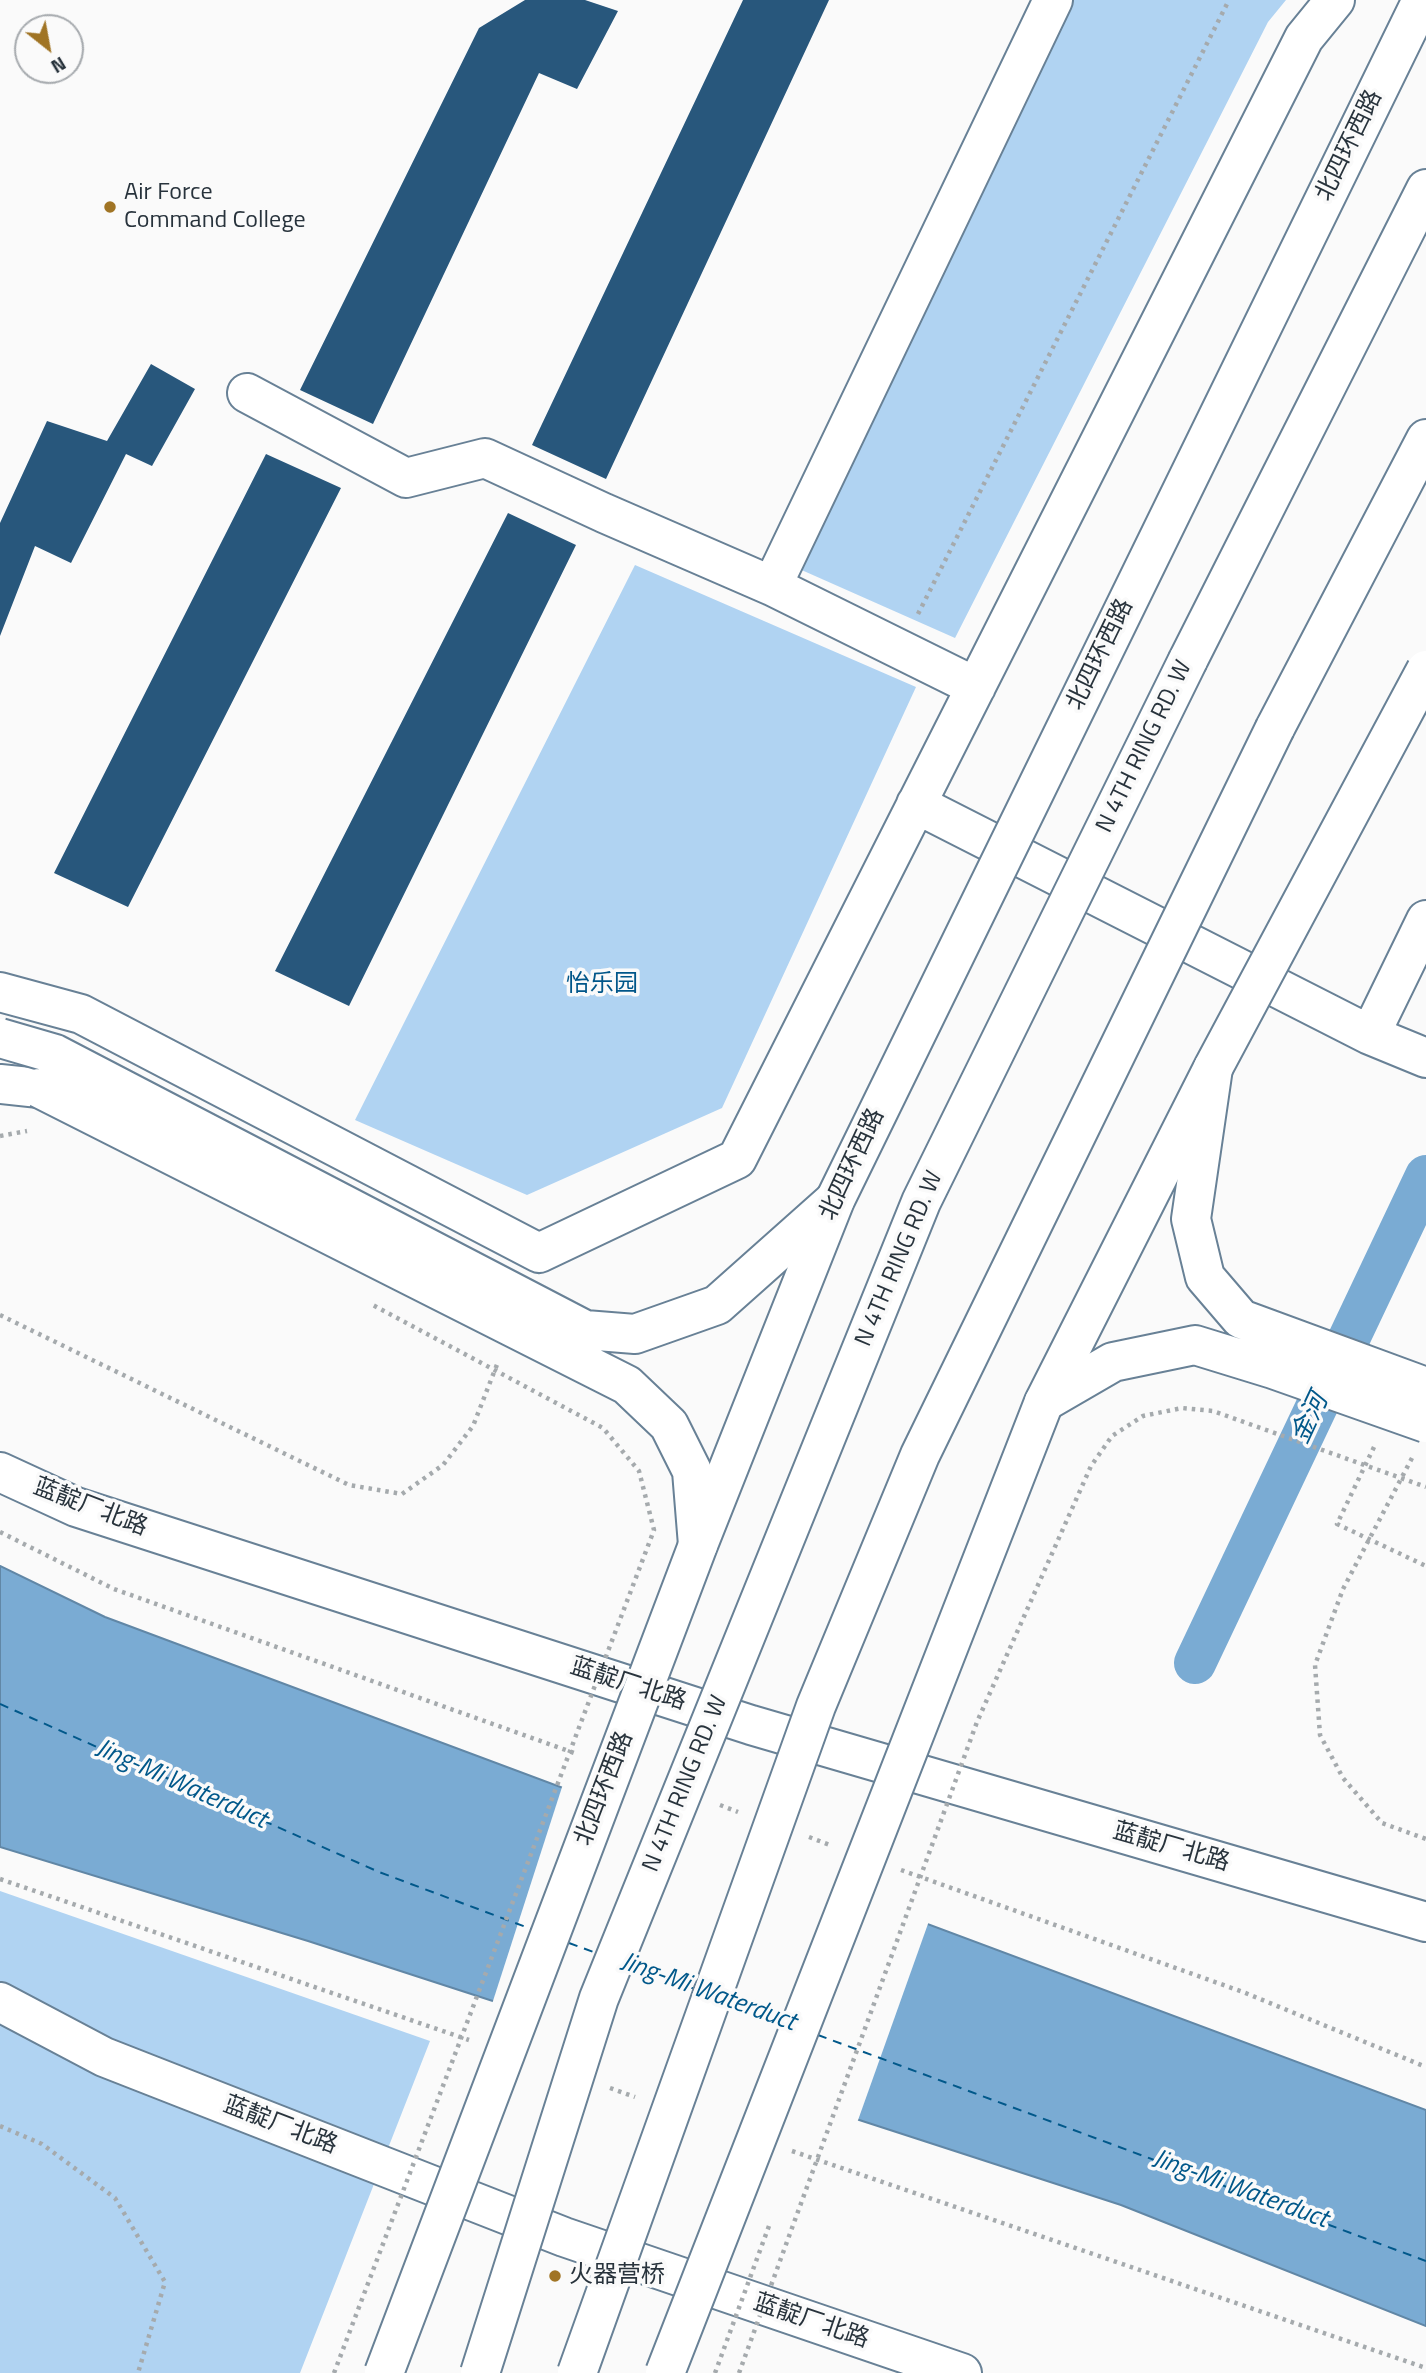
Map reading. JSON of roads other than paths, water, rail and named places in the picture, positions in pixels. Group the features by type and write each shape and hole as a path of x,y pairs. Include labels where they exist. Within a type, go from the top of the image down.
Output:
{"main road":[{"path":"772,586 1053,0"},
{"path":"0,992 81,1014 539,1253 737,1159 1304,38 1335,0"},
{"name":"北四环西路","path":"384,2373 698,1545 835,1200 1421,2"},
{"name":"N 4TH RING RD. W","path":"480,2373 599,1998 921,1202 1188,660 1426,189"},
{"path":"247,394 406,478 485,458 772,586 976,687"},
{"path":"577,2373 816,1706 920,1455 1275,728 1426,439"},
{"path":"665,2373 1044,1402 1213,1068 1426,670"},
{"path":"916,804 1370,1035 1426,1058"},
{"path":"1370,1035 1426,920"},
{"path":"0,1038 55,1054 585,1330 635,1334 717,1305 835,1200"},
{"path":"1213,1068 1191,1219 1205,1277 1241,1319 1426,1387"},
{"path":"0,1084 39,1088 627,1385 669,1426 692,1471 698,1545"},
{"path":"1044,1402 1113,1362 1195,1345 1273,1369 1420,1439"},
{"path":"0,1456 76,1507"},
{"name":"蓝靛厂北路","path":"0,1472 76,1507 751,1725 1426,1922"},
{"name":"蓝靛厂北路","path":"0,2003 104,2057 564,2237 962,2373"},
{"path":"0,2027 104,2057"}],"water":[{"name":"Jing-Mi Waterduct","path":"0,1566 105,1617 1426,2110 1426,2326 1121,2205 308,1941 0,1847"}],"waterway":[{"name":"金河","path":"1195,1663 1426,1176"}],"place":[{"name":"Air Force Command College","path":"110,207"},
{"name":"火器营桥","path":"555,2276"}],"park label":[{"name":"怡乐园","path":"602,985"}]}
